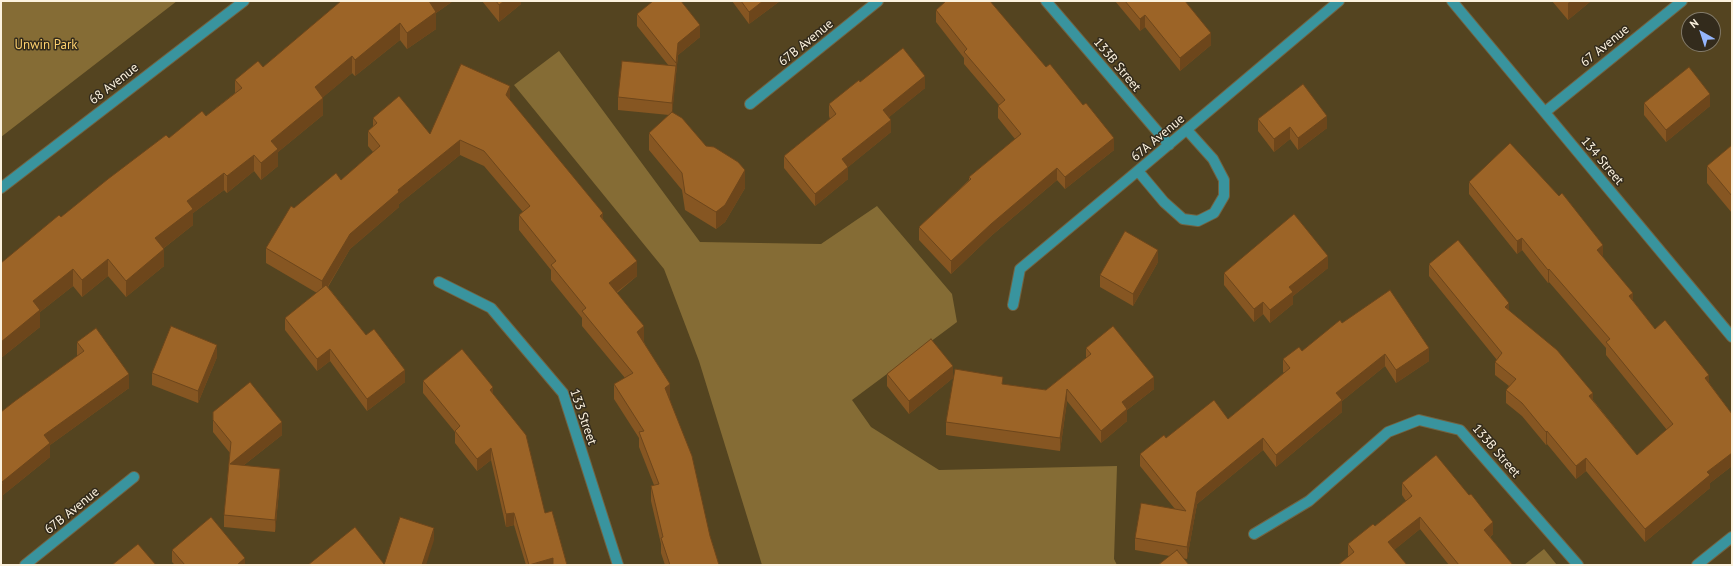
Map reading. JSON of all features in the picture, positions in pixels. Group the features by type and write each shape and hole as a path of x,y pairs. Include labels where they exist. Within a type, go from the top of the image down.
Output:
{"street":[{"name":"68 Avenue","path":"1,188 244,1"},
{"name":"67B Avenue","path":"750,104 878,1"},
{"name":"133B Street","path":"1046,1 1169,145"},
{"name":"67A Avenue","path":"1013,305 1020,269 1138,172 1339,1"},
{"name":"134 Street","path":"1452,1 1732,337"},
{"name":"67 Avenue","path":"1545,112 1682,1"},
{"path":"1138,172 1164,202 1183,219 1198,221 1214,213 1224,196 1224,180 1213,159 1187,130"},
{"name":"133 Street","path":"439,282 491,308 563,392 618,565"},
{"name":"133B Street","path":"1254,534 1309,501 1388,432 1419,420 1460,430 1578,565"},
{"name":"67B Avenue","path":"26,565 134,477"},
{"path":"1697,565 1732,537"}],"green space":[{"name":"Unwin Park","path":"1,1 177,1 1,137"},
{"path":"559,51 700,242 821,244 877,206 952,294 957,322 852,400 871,427 939,470 1117,466 1114,559 1117,565 762,565 699,361 664,269 514,85"},
{"path":"1544,549 1557,565 1524,565"}],"building":[{"path":"341,1 429,1 436,12 407,33 400,23 355,60 352,56 315,87 323,98 271,141 278,149 261,163 254,155 227,176 224,173 187,201 193,209 155,238 164,249 126,281 108,259 82,280 73,269 33,301 40,310 1,342 1,263 59,215 61,217 166,135 169,138 202,111 206,116 242,88 235,80 258,61 263,67"},
{"path":"496,1 504,1 499,5"},
{"path":"653,1 681,1 700,25 678,43 676,63 637,14"},
{"path":"741,1 763,1 749,12"},
{"path":"946,1 990,1 1046,67 1050,64 1083,105 1086,103 1114,138 1065,177 1057,168 991,224 951,261 919,227 971,179 969,177 1021,134 998,106 1005,100 964,52 967,49 936,10"},
{"path":"1125,1 1185,1 1211,33 1180,58 1145,15 1140,19"},
{"path":"903,48 925,76 883,110 891,120 842,159 848,167 815,194 784,156 836,114 829,104"},
{"path":"622,61 676,66 672,103 618,97"},
{"path":"461,64 510,86 506,95 603,213 600,216 637,261 609,283 644,326 637,332 670,384 665,388 692,456 710,536 719,565 670,565 661,538 663,537 651,486 659,484 639,432 644,431 614,384 633,373 582,311 586,308 551,265 556,261 519,215 530,206 484,151 460,140 398,190 399,192 350,234 322,281 266,248 291,206 294,208 336,173 341,180 380,146 368,131 377,123 373,118 399,96 430,134"},
{"path":"1689,67 1710,94 1666,130 1644,103"},
{"path":"1303,84 1327,116 1298,138 1290,127 1274,139 1258,119"},
{"path":"672,112 682,118 706,146 714,147 738,162 745,170 725,205 716,212 685,193 682,173 649,133"},
{"path":"1510,143 1559,196 1562,193 1603,245 1597,250 1633,293 1629,296 1655,329 1665,320 1709,375 1705,378 1732,414 1732,453 1707,472 1710,475 1645,529 1586,458 1576,466 1522,403 1506,390 1516,379 1495,362 1502,353 1429,264 1458,240 1509,303 1505,307 1557,350 1593,393 1589,396 1637,455 1673,424 1606,342 1610,339 1549,269 1548,270 1522,238 1517,241 1469,182"},
{"path":"1732,145 1732,196 1707,166"},
{"path":"1294,214 1328,256 1289,287 1293,292 1270,310 1263,302 1254,309 1224,273"},
{"path":"1125,231 1158,250 1133,294 1100,275"},
{"path":"326,285 366,335 374,329 405,370 367,399 330,349 317,359 285,318"},
{"path":"1390,290 1429,348 1396,370 1385,354 1336,393 1342,400 1276,455 1263,438 1197,492 1187,547 1135,538 1141,503 1186,511 1140,454 1164,435 1166,438 1214,400 1228,419 1290,368 1283,359 1299,347 1302,351 1340,320 1342,323"},
{"path":"171,326 217,345 198,391 152,373"},
{"path":"1113,326 1154,377 1122,402 1127,409 1101,431 1067,389 1060,438 946,422 955,369 1003,377 1002,384 1046,390 1091,354 1086,348"},
{"path":"96,328 129,374 44,435 50,443 2,482 3,484 1,486 1,412 84,351 77,342"},
{"path":"931,339 953,366 909,401 887,374"},
{"path":"462,349 493,387 490,390 526,435 545,513 552,511 567,565 553,565 553,558 529,565 514,513 506,514 491,448 477,459 455,431 460,426 423,381"},
{"path":"250,382 282,422 230,464 280,469 275,520 224,515 231,442 213,420 213,412"},
{"path":"1436,455 1469,495 1471,494 1493,522 1484,530 1513,565 1459,565 1420,517 1388,542 1407,565 1338,565 1354,552 1348,544 1373,524 1375,526 1412,496 1402,483"},
{"path":"211,517 245,558 237,565 185,565 172,550"},
{"path":"400,517 434,528 422,565 384,565"},
{"path":"355,527 384,564 383,565 308,565"},
{"path":"138,544 156,565 112,565"},
{"path":"1177,550 1189,565 1158,565"}]}
